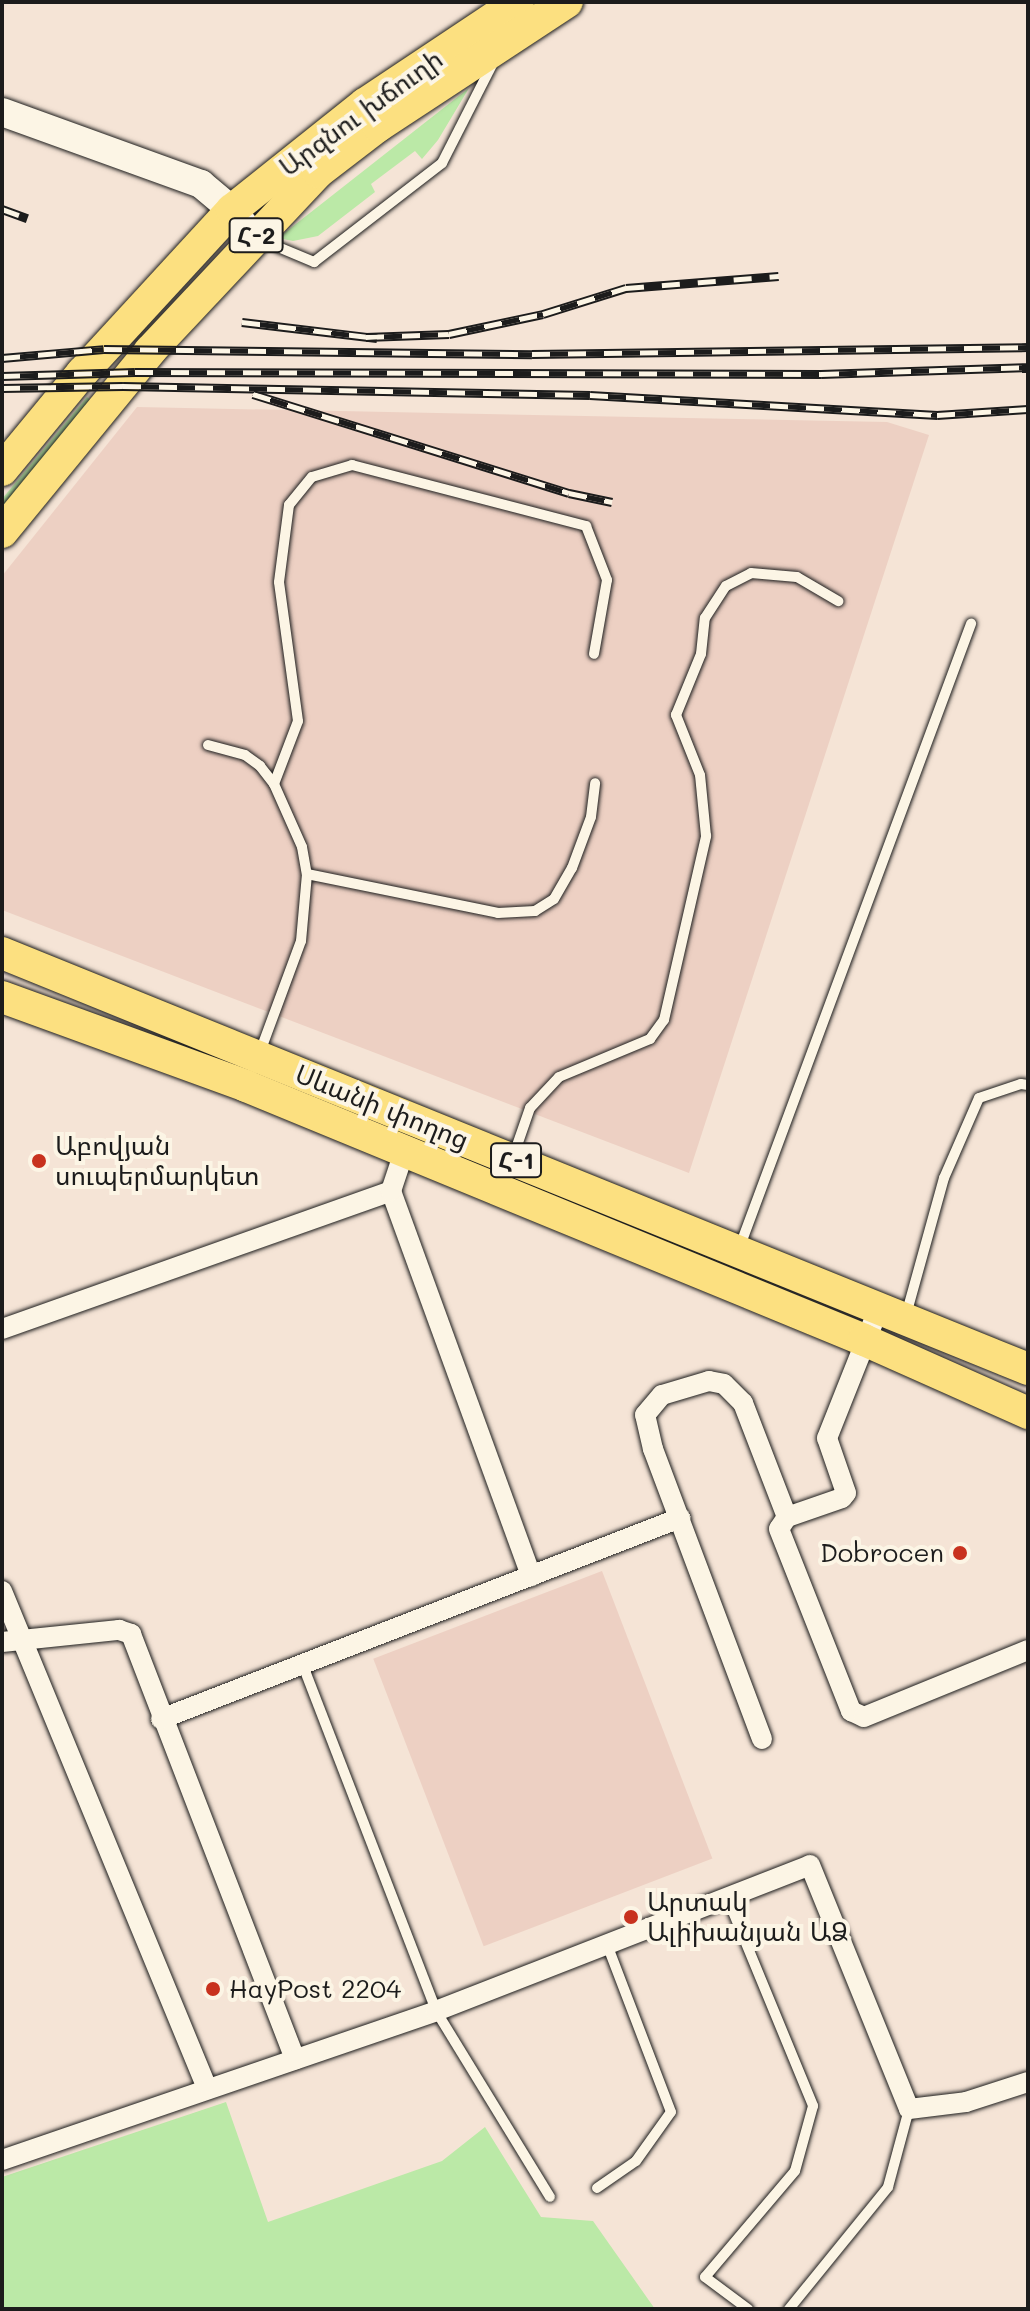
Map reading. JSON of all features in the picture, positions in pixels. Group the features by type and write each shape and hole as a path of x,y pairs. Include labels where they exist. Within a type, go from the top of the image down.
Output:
{"main road":[{"name":"Արզնու խճուղի","path":"221,221 365,104 518,2"},
{"name":"Հ-2","path":"2,532 150,351 318,172 378,126 505,39 567,2"},
{"name":"Հ-2","path":"2,470 82,373 221,221"},
{"name":"Սևանի փողոց","path":"2,953 252,1072 404,1152 864,1340 1028,1413"},
{"name":"Սևանի փողոց","path":"2,997 252,1072 512,1159 1028,1369"}],"street":[{"path":"2,112 201,184 221,221 254,237"},
{"path":"404,1152 391,1191 531,1576"},
{"path":"2,1329 391,1191"},
{"path":"892,1314 864,1340 827,1438 846,1493 842,1498 787,1517 779,1529 851,1711 857,1717 1028,1650"},
{"path":"762,1739 653,1449 645,1415 662,1395 709,1381 724,1384 743,1403 787,1517"},
{"path":"161,1719 680,1518"},
{"path":"2,1591 12,1642 207,2088"},
{"path":"12,1642 119,1630 131,1634 161,1719 295,2060"},
{"path":"2,2160 436,2011 810,1865 909,2109 966,2102 1028,2082"}],"lane":[{"path":"254,237 314,262 442,163 505,39"},
{"path":"274,784 298,721 279,582 289,505 312,477 352,465 586,526 607,580 594,654"},
{"path":"512,1159 530,1108 559,1077 650,1039 664,1020 706,836 700,775 676,715 701,654 705,618 726,586 751,573 797,577 838,601"},
{"path":"738,1252 971,624"},
{"path":"208,745 245,755 260,766 274,784 302,847 307,874 301,941 252,1072"},
{"path":"307,874 498,913 535,911 554,899 572,868 591,817 595,783"},
{"path":"892,1314 944,1178 979,1098 1021,1084 1028,1085"},
{"path":"302,1663 436,2011 550,2197"},
{"path":"727,1897 813,2106 795,2171 705,2277 748,2309"},
{"path":"597,2188 636,2161 671,2112 607,1944"},
{"path":"789,2309 888,2187 909,2109"}],"shaded area":[{"path":"137,407 887,422 929,435 689,1173 2,910 2,576"},
{"path":"602,1571 712,1859 484,1946 373,1659"}],"green space":[{"path":"469,88 438,140 422,159 415,151 371,184 375,192 318,236 293,241 278,238"},
{"path":"87,397 94,403 2,515 2,499"},
{"path":"226,2102 268,2222 442,2161 485,2127 541,2217 593,2221 655,2309 2,2309 2,2177"}],"railway":[{"path":"2,209 27,218"},
{"path":"366,337 449,334 543,314 626,288 779,276"},
{"path":"242,322 377,338"},
{"path":"2,358 104,349 532,354 1028,347"},
{"path":"2,376 135,372 821,374 1028,367"},
{"path":"2,388 123,386 590,395 937,415 1028,409"},
{"path":"253,394 569,493 612,502"}],"place":[{"name":"Աբովյան սուպերմարկետ","path":"39,1161"},
{"name":"Dobrocen","path":"960,1553"},
{"name":"Արտակ Ալիխանյան ԱՁ","path":"631,1917"},
{"name":"HayPost 2204","path":"213,1989"}]}
